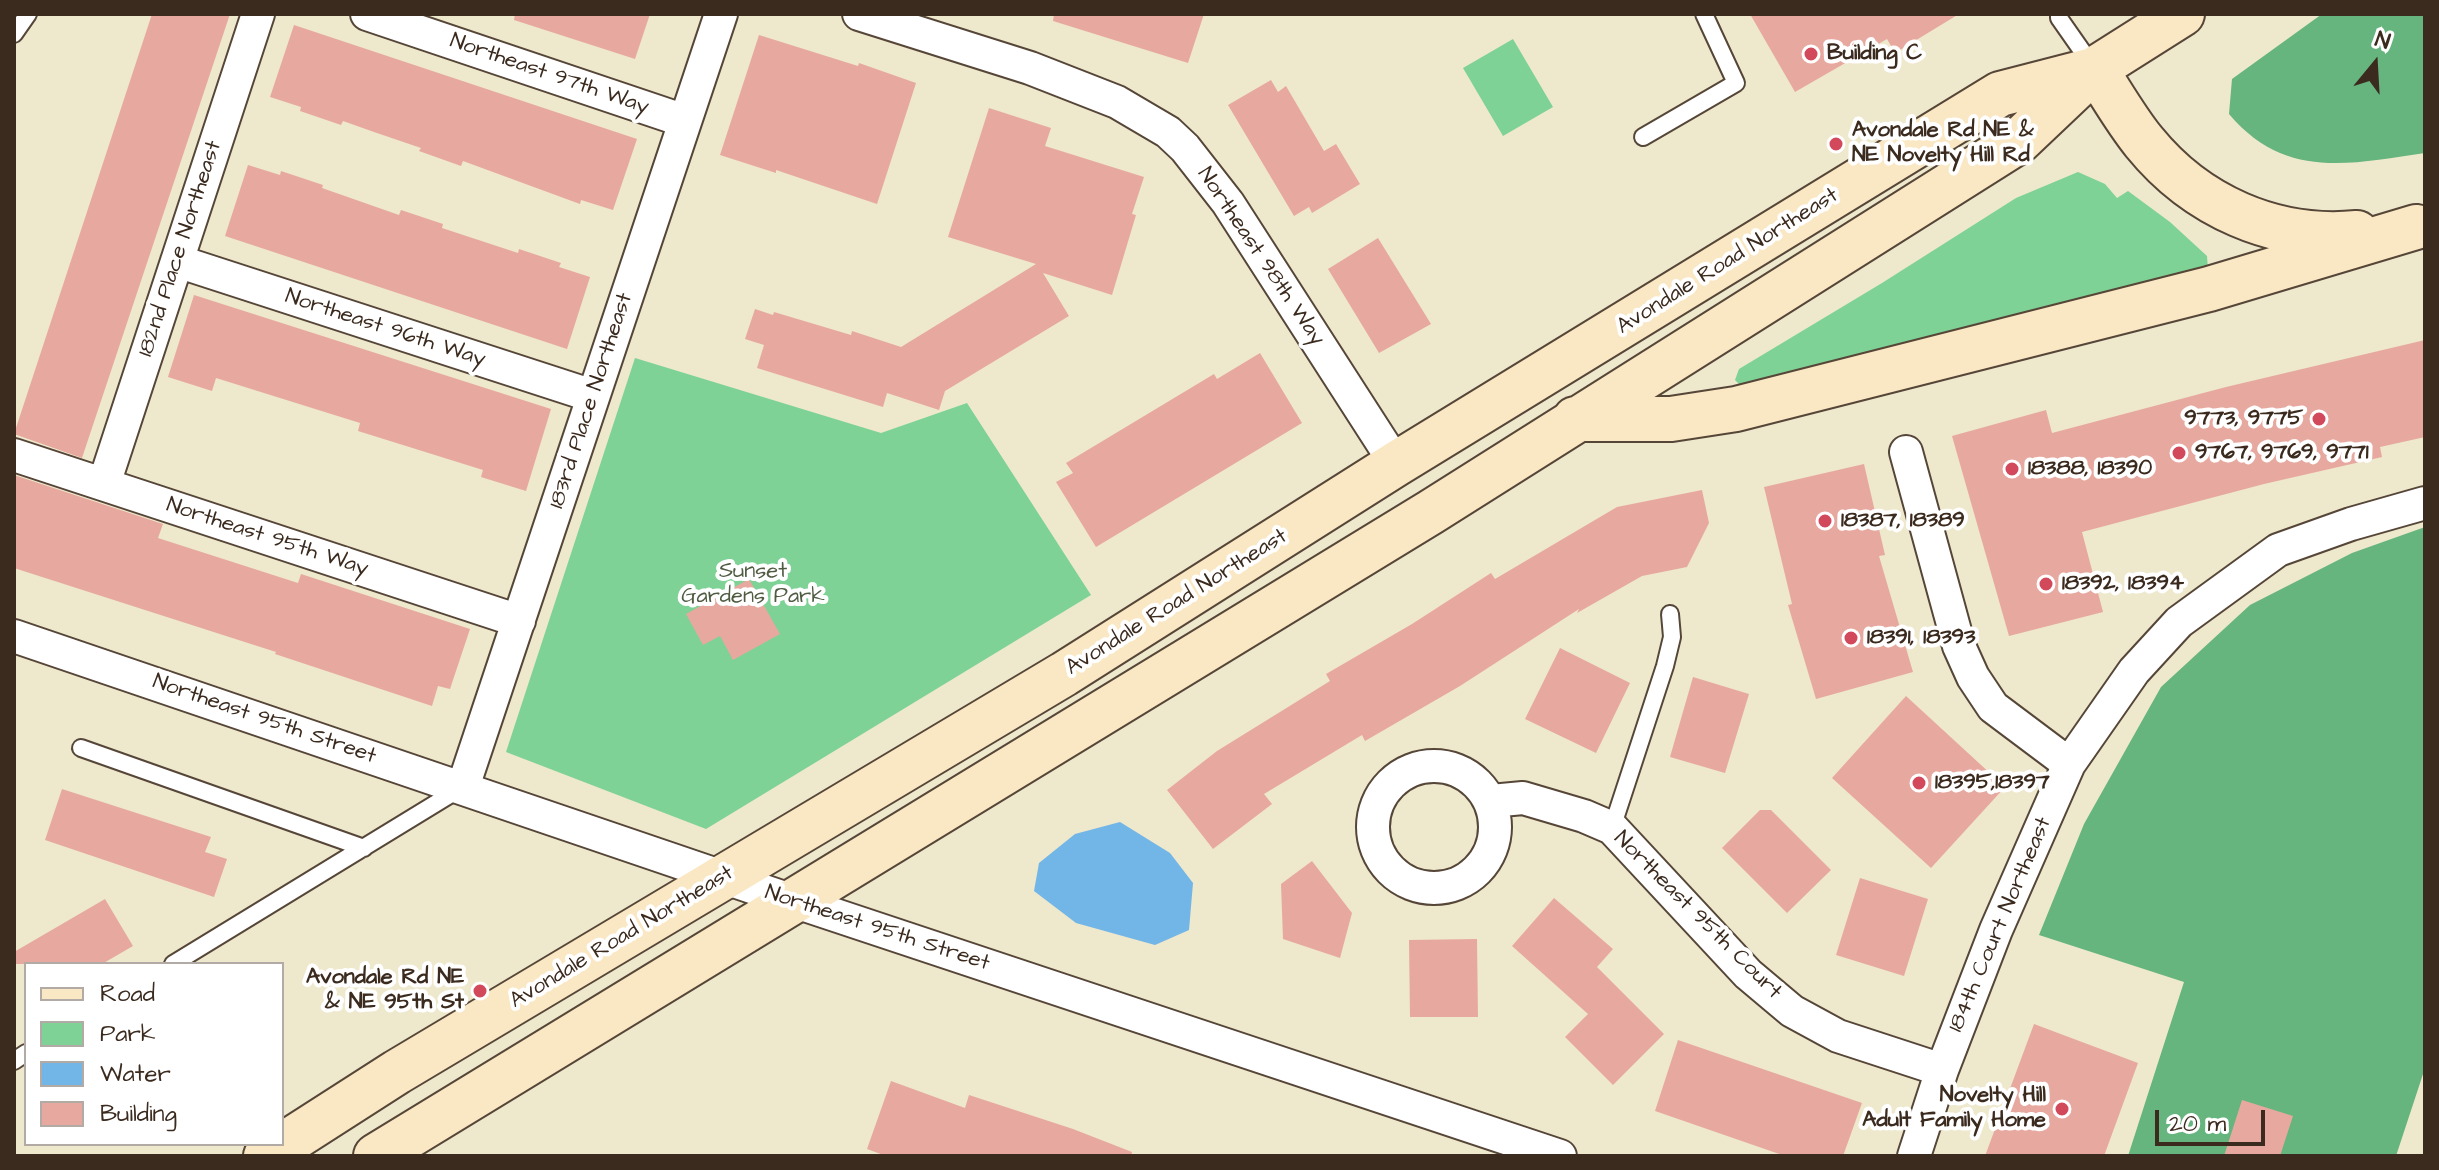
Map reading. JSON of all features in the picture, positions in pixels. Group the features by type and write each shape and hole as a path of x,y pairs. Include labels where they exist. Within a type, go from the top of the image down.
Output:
{"main road":[{"name":"Avondale Road Northeast","path":"376,1156 1431,512 2019,141 2095,69 2182,14"},
{"name":"Avondale Road Northeast","path":"284,1144 397,1072 1064,674 1396,464 2000,94 2095,69"},
{"path":"2095,69 2143,141 2179,180 2222,208 2270,227 2301,231 2345,234 2420,226"},
{"path":"1575,419 1671,419 1736,409 2209,289 2420,226"},
{"path":"1320,580 1337,540 1397,490 1401,478 1396,464"}],"street":[{"name":"182nd Place Northeast","path":"104,484 258,14"},
{"name":"Northeast 97th Way","path":"367,14 685,121"},
{"name":"183rd Place Northeast","path":"463,787 721,14"},
{"name":"Northeast 98th Way","path":"859,14 1030,68 1117,102 1168,132 1185,148 1228,203 1396,464"},
{"name":"Northeast 96th Way","path":"177,261 593,396"},
{"path":"1906,452 1959,646 1973,677 1993,707 2069,764"},
{"name":"Northeast 95th Way","path":"14,455 519,621"},
{"name":"184th Court Northeast","path":"1914,1156 1942,1070 1996,930 2069,764 2134,671 2179,622 2278,550 2351,524 2425,503"},
{"name":"Northeast 95th Street","path":"14,636 796,902 1560,1156"},
{"name":"Northeast 95th Court","path":"1491,801 1523,798 1584,816 1612,828 1748,974 1792,1011 1838,1036 1942,1070"}],"lane":[{"path":"14,34 28,14"},
{"path":"1643,137 1736,83 1704,14"},
{"path":"2054,15 2095,69"},
{"path":"1612,828 1665,666 1672,637 1670,614"},
{"path":"81,748 364,848"},
{"path":"176,962 463,787"}],"green space":[{"path":"2322,14 2425,14 2425,153 2344,163 2296,158 2250,135 2229,114 2232,79"},
{"path":"1513,39 1553,107 1503,136 1463,68"},
{"path":"2078,172 2105,184 2117,198 2128,191 2170,222 2207,256 2208,270 1742,387 1735,380 1739,369 2016,198"},
{"name":"Sunset Gardens Park","path":"635,358 881,433 967,403 1091,595 706,829 506,752"},
{"path":"2425,527 2425,1068 2396,1156 2128,1156 2184,982 2039,935 2084,824 2161,687 2250,605 2352,553"}],"water":[{"path":"1120,822 1170,853 1193,883 1189,930 1155,945 1076,923 1034,891 1039,863 1075,834"}],"building":[{"path":"152,14 230,14 82,458 14,434"},
{"path":"515,14 650,14 635,59 514,20"},
{"path":"1054,14 1204,14 1188,63 1053,21"},
{"name":"Building C","path":"1750,14 1959,14 1895,53 1887,39 1795,92"},
{"path":"294,25 637,139 613,210 581,200 580,204 463,161 461,166 419,151 421,148 343,121 341,125 270,97"},
{"path":"759,35 858,66 859,63 916,83 877,204 720,155"},
{"path":"1271,80 1278,92 1286,86 1324,151 1336,144 1360,184 1312,213 1309,207 1294,216 1228,105"},
{"path":"989,108 1051,128 1045,146 1144,177 1112,295 1043,273 1069,316 945,391 939,410 887,393 883,407 757,368 764,345 745,339 755,309 851,335 852,331 901,347 1036,264 948,237"},
{"path":"248,165 280,175 281,171 399,215 401,210 443,224 442,228 518,253 519,249 561,263 559,267 590,277 567,349 225,236"},
{"path":"1378,238 1431,324 1379,353 1328,269"},
{"path":"194,295 551,409 526,491 481,477 483,470 358,431 360,423 216,378 212,391 168,377"},
{"path":"2425,340 2425,437 2380,447 2382,457 2264,484 2082,532 2103,612 2009,636 1952,436 2046,410 2052,433 2226,387"},
{"path":"1260,353 1302,423 1096,547 1056,482 1073,473 1066,463 1214,374 1217,379"},
{"path":"1864,464 1885,555 1879,556 1913,672 1816,699 1788,605 1792,604 1764,487"},
{"path":"14,475 163,524 158,538 298,583 301,574 470,629 450,689 438,686 432,706 14,568"},
{"path":"1702,490 1709,523 1687,567 1642,576 1577,613 1579,609 1460,686 1365,741 1362,735 1264,794 1272,804 1213,849 1167,790 1217,751 1330,681 1326,674 1491,573 1495,579 1617,507"},
{"path":"749,579 780,634 733,660 720,636 703,645 686,614"},
{"path":"1560,648 1630,683 1596,753 1525,719"},
{"path":"1693,677 1749,694 1725,773 1670,757"},
{"name":"18395,18397","path":"1906,696 2005,787 1931,868 1832,778"},
{"path":"62,789 211,837 205,852 227,859 214,897 45,840"},
{"path":"1760,810 1771,810 1831,870 1787,913 1722,848"},
{"path":"1312,861 1352,913 1340,958 1283,939 1281,884"},
{"path":"1860,878 1928,899 1904,976 1836,955"},
{"path":"1554,898 1613,949 1597,967 1664,1034 1613,1085 1565,1037 1588,1014 1512,946"},
{"path":"105,899 133,946 105,962 14,964 14,952"},
{"path":"1477,939 1478,1017 1410,1017 1409,940"},
{"name":"Novelty Hill Adult Family Home","path":"2034,1024 2138,1063 2104,1156 1985,1156"},
{"path":"1678,1040 1862,1103 1843,1156 1785,1156 1655,1111"},
{"path":"891,1081 965,1108 969,1095 1073,1129 1132,1152 1131,1156 886,1156 867,1149"},
{"path":"2242,1100 2293,1116 2280,1156 2224,1156"}],"place":[{"name":"Building C","path":"1811,54"},
{"name":"Avondale Rd NE & NE Novelty Hill Rd","path":"1836,144"},
{"name":"9773, 9775","path":"2319,419"},
{"name":"9767, 9769, 9771","path":"2179,453"},
{"name":"18388, 18390","path":"2012,469"},
{"name":"18387, 18389","path":"1825,521"},
{"name":"18392, 18394","path":"2046,584"},
{"name":"18391, 18393","path":"1851,638"},
{"name":"18395,18397","path":"1919,783"},
{"name":"Avondale Rd NE & NE 95th St","path":"480,991"},
{"name":"Novelty Hill Adult Family Home","path":"2062,1109"}]}
